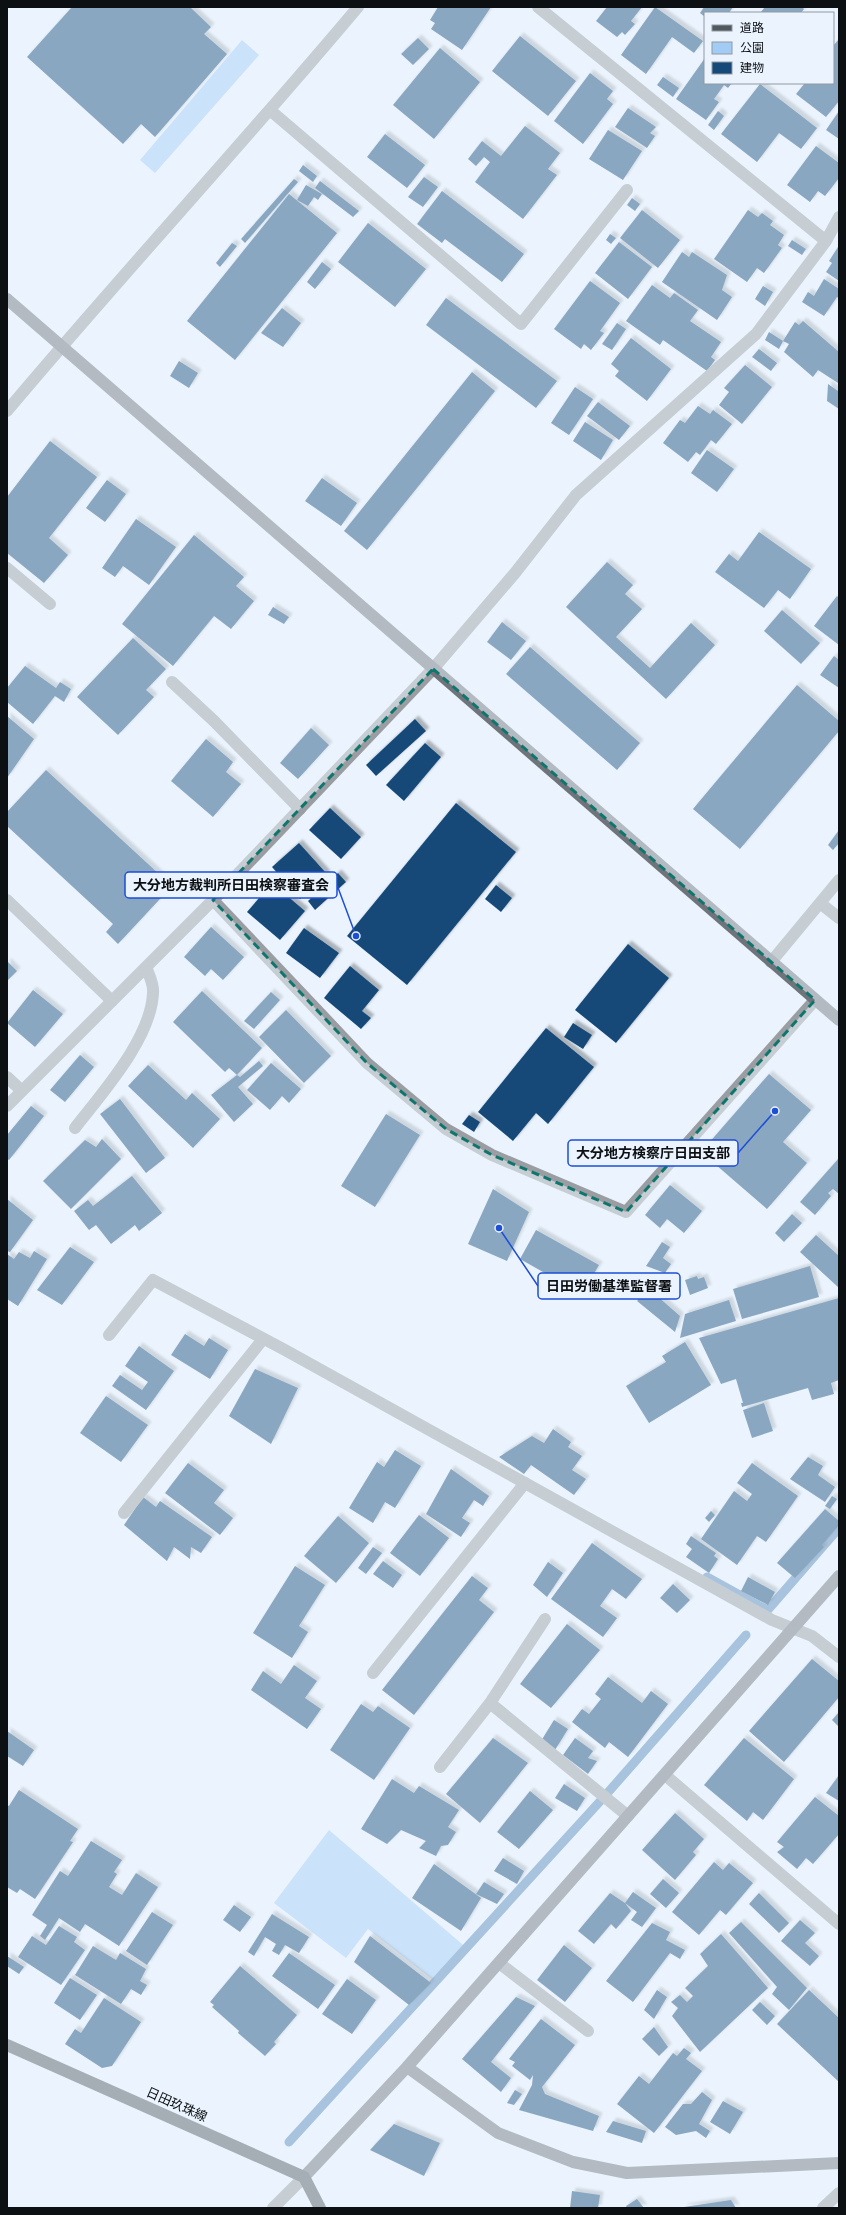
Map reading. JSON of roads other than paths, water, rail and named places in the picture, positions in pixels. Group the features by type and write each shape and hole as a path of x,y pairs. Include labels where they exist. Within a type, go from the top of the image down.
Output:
{"main road":[{"name":"日田玖珠線","path":"7,2045 304,2177"},
{"path":"304,2177 320,2208"}],"street":[{"path":"7,411 60,346 271,111 358,7"},
{"path":"538,7 826,241"},
{"path":"271,111 521,324 627,190"},
{"path":"7,1106 213,900 433,669 515,573 576,495 756,334 826,241 839,217"},
{"path":"7,299 839,1020"},
{"path":"7,568 50,604"},
{"path":"172,682 238,744 300,809"},
{"path":"771,962 839,880"},
{"path":"7,900 112,1001"},
{"path":"213,900 368,1063 446,1129 492,1155 626,1212 815,1000"},
{"path":"820,903 839,918"},
{"path":"75,1128 122,1066 139,1037 151,1007 154,992 146,967"},
{"path":"7,1077 22,1091"},
{"path":"109,1335 153,1280 263,1338 772,1620 812,1636 839,1657"},
{"path":"124,1513 263,1338"},
{"path":"373,1673 525,1483"},
{"path":"273,2208 407,2067 665,1776 839,1576"},
{"path":"440,1767 490,1703 545,1620"},
{"path":"490,1703 628,1816"},
{"path":"665,1776 839,1924"},
{"path":"500,1963 588,2031"},
{"path":"407,2067 498,2133 573,2162 627,2173 839,2163"},
{"path":"823,2208 839,2193"}],"waterway":[{"path":"766,1612 839,1528"},
{"path":"707,1577 767,1610"},
{"path":"289,2142 604,1797 746,1635"}],"place":[{"name":"大分地方裁判所日田検察審査会","path":"356,936"},
{"name":"大分地方検察庁日田支部","path":"775,1111"},
{"name":"日田労働基準監督署","path":"499,1228"}]}
